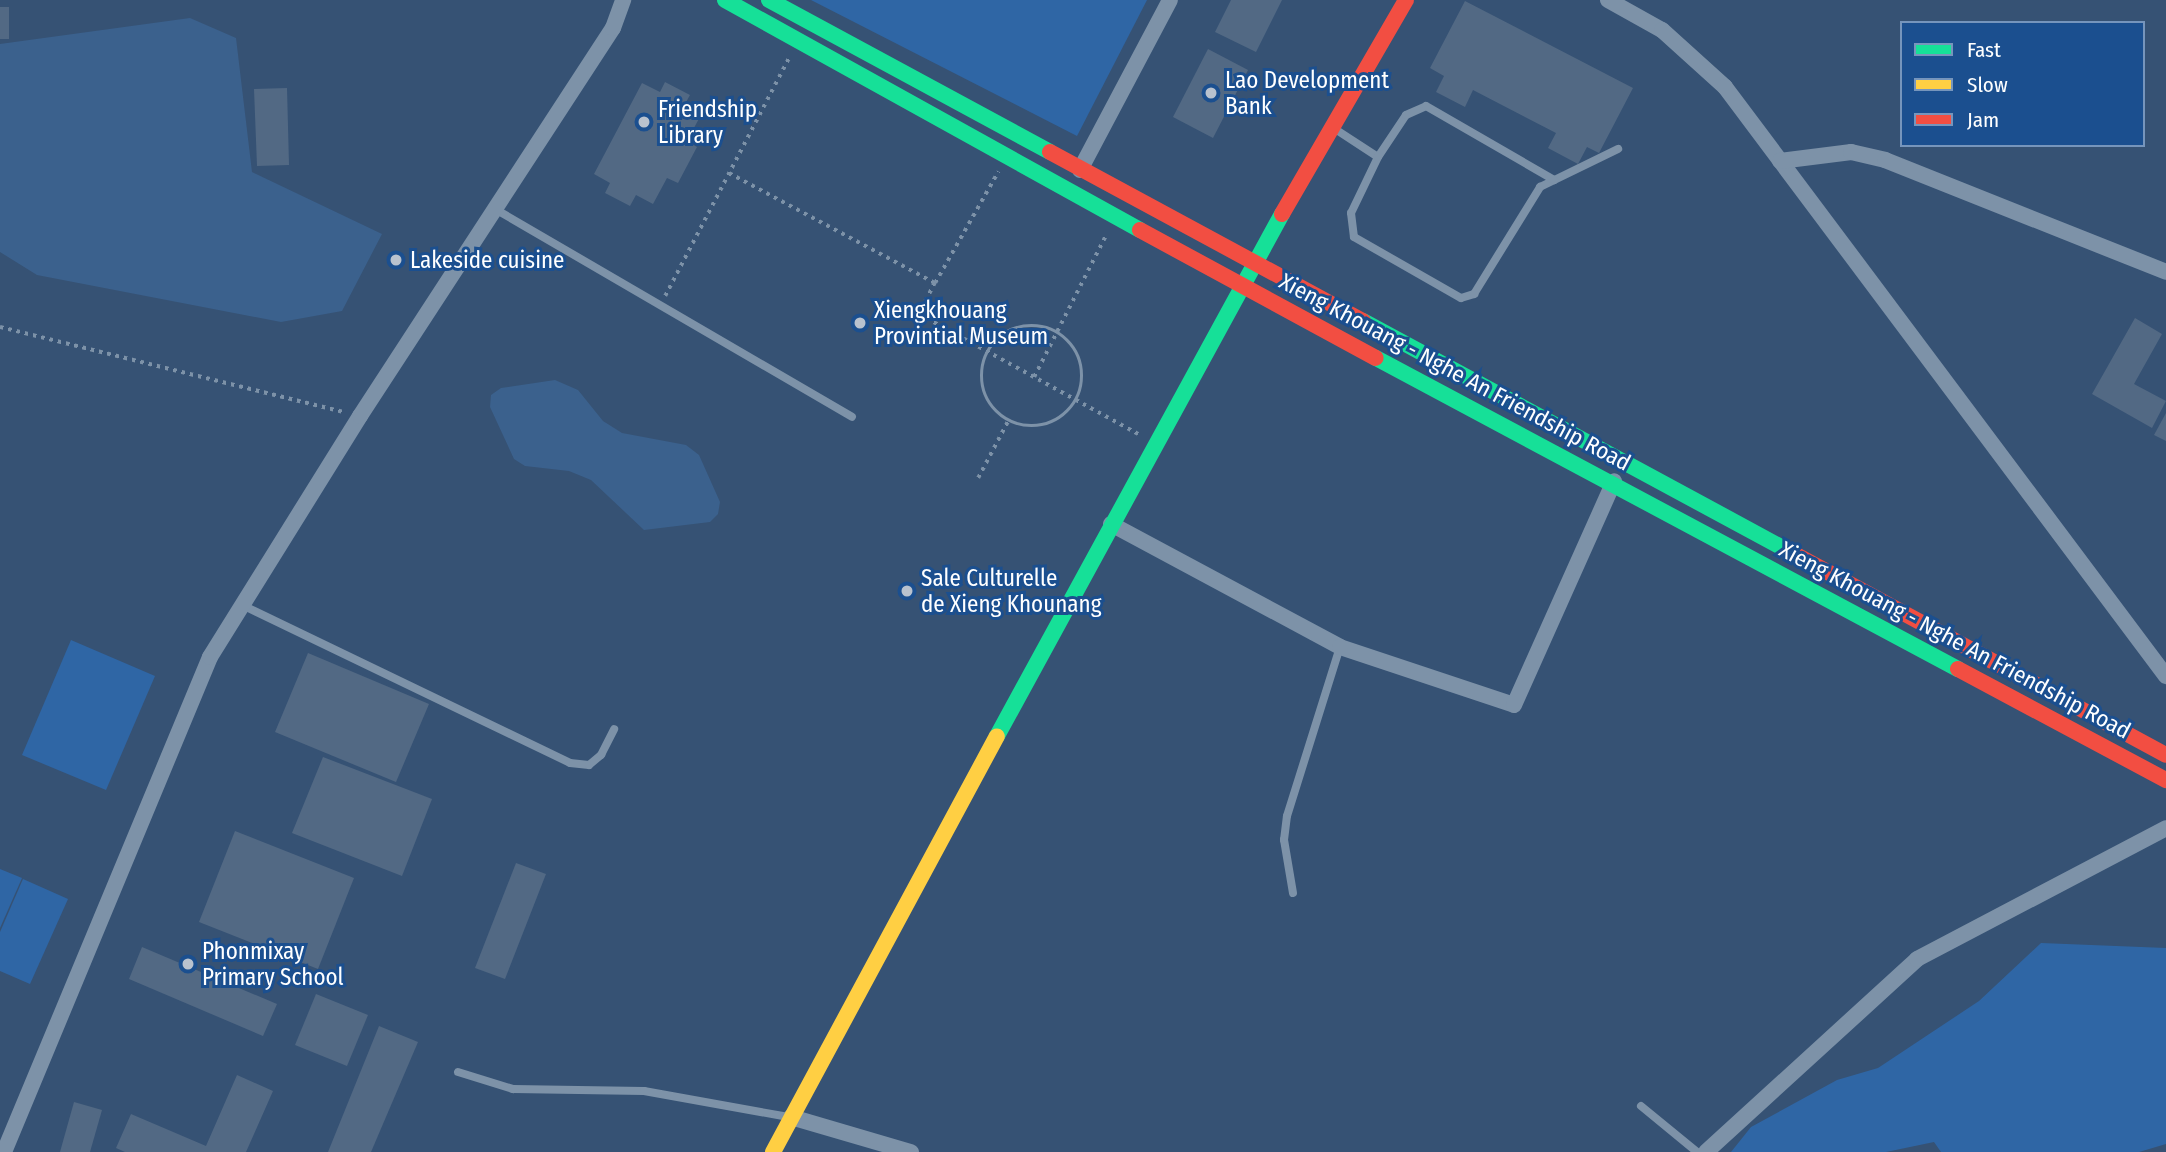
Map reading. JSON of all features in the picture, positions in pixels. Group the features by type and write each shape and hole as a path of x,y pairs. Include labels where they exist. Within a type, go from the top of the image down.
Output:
{"street":[{"path":"4,1152 210,657 360,416 613,28 623,0"},
{"name":"Xieng Khouang - Nghe An Friendship Road","path":"724,0 1240,285 1614,481 2166,780"},
{"name":"Xieng Khouang - Nghe An Friendship Road","path":"769,0 2166,755"},
{"path":"1080,170 1170,0"},
{"path":"773,1152 1240,285 1406,0"},
{"path":"1608,0 1662,30 1725,87 2166,677"},
{"path":"1780,161 1851,152 1885,160 2166,272"},
{"path":"1111,524 1340,647 1514,705 1614,481"},
{"path":"1706,1152 1917,959 2166,828"},
{"path":"792,1117 911,1152"}],"lane":[{"path":"1554,180 1426,106 1406,115 1378,157 1351,213 1354,237 1461,298 1474,294 1540,187 1618,149"},
{"path":"1332,127 1378,157"},
{"path":"495,209 852,417"},
{"path":"242,605 570,762 589,765 601,755 614,729"},
{"path":"1293,892 1284,840 1287,816 1340,647"},
{"path":"458,1072 513,1089 631,1089 792,1117"},
{"path":"1641,1107 1697,1152"}],"path":[{"path":"660,305 798,41"},
{"path":"1007,156 919,314 1155,443"},
{"path":"729,173 935,283"},
{"path":"1034,377 1115,216"},
{"path":"1026,326 1057,332 1069,342 1080,362 1082,386 1077,401 1054,422 1031,426 1007,421 986,398 982,367 988,352 1011,331 1026,326"},
{"path":"0,327 360,416"},
{"path":"978,478 1007,421"}],"shaded area":[{"path":"811,0 1147,0 1077,136"},
{"path":"190,18 236,38 252,172 382,234 342,311 281,322 37,275 0,252 0,44"},
{"path":"555,380 578,390 603,421 622,433 686,445 699,455 720,502 718,514 710,522 644,530 591,480 569,471 525,466 514,459 490,407 491,395 501,388"},
{"path":"71,640 155,676 106,790 22,755"},
{"path":"0,869 22,878 0,928"},
{"path":"23,879 68,899 30,984 0,971 0,932"},
{"path":"2041,943 2166,948 2166,1144 2139,1152 1941,1152 1934,1142 1886,1152 1731,1152 1751,1127 1837,1080 1878,1068 1979,1001"}],"building":[{"name":"Lao Development Bank","path":"1231,0 1282,0 1256,52 1215,32"},
{"path":"1465,1 1633,88 1599,153 1587,147 1578,164 1548,148 1556,133 1473,90 1465,107 1436,92 1444,76 1430,68"},
{"path":"0,7 9,7 9,39 0,39"},
{"name":"Lao Development Bank","path":"1208,49 1248,70 1213,138 1173,117"},
{"path":"665,82 690,95 685,104 702,113 687,141 697,147 678,183 667,178 653,204 636,195 630,206 605,193 610,183 594,174 642,83 660,92"},
{"path":"287,88 289,165 257,166 254,89"},
{"path":"2135,318 2162,334 2134,384 2166,401 2152,428 2092,394"},
{"path":"2166,413 2166,441 2154,435"},
{"path":"308,653 429,704 396,782 275,732"},
{"path":"323,757 432,799 402,876 292,833"},
{"path":"235,831 354,878 318,969 199,922"},
{"path":"516,863 546,874 505,979 475,968"},
{"path":"142,947 277,1004 263,1036 129,979"},
{"path":"316,994 368,1015 347,1066 295,1045"},
{"path":"379,1026 418,1042 371,1152 328,1152"},
{"path":"237,1075 273,1091 246,1152 125,1152 116,1148 131,1114 206,1146"},
{"path":"74,1102 102,1110 90,1152 60,1152"}],"traffic: fast":[{"path":"725,0 1140,230"},
{"path":"769,0 1050,152"},
{"path":"997,736 1282,214"},
{"path":"1363,321 1798,556"},
{"path":"1376,358 1958,669"}],"traffic: slow":[{"path":"773,1152 997,736"}],"traffic: jam":[{"path":"1282,214 1406,0"},
{"path":"1050,152 1363,321"},
{"path":"1140,230 1376,358"},
{"path":"1798,556 2166,755"},
{"path":"1958,669 2166,780"}],"place":[{"name":"Lao Development Bank","path":"1211,93"},
{"name":"Friendship Library","path":"644,122"},
{"name":"Lakeside cuisine","path":"396,260"},
{"name":"Xiengkhouang Provintial Museum","path":"860,323"},
{"name":"Sale Culturelle de Xieng Khounang","path":"907,591"},
{"name":"Phonmixay Primary School","path":"188,964"}]}
